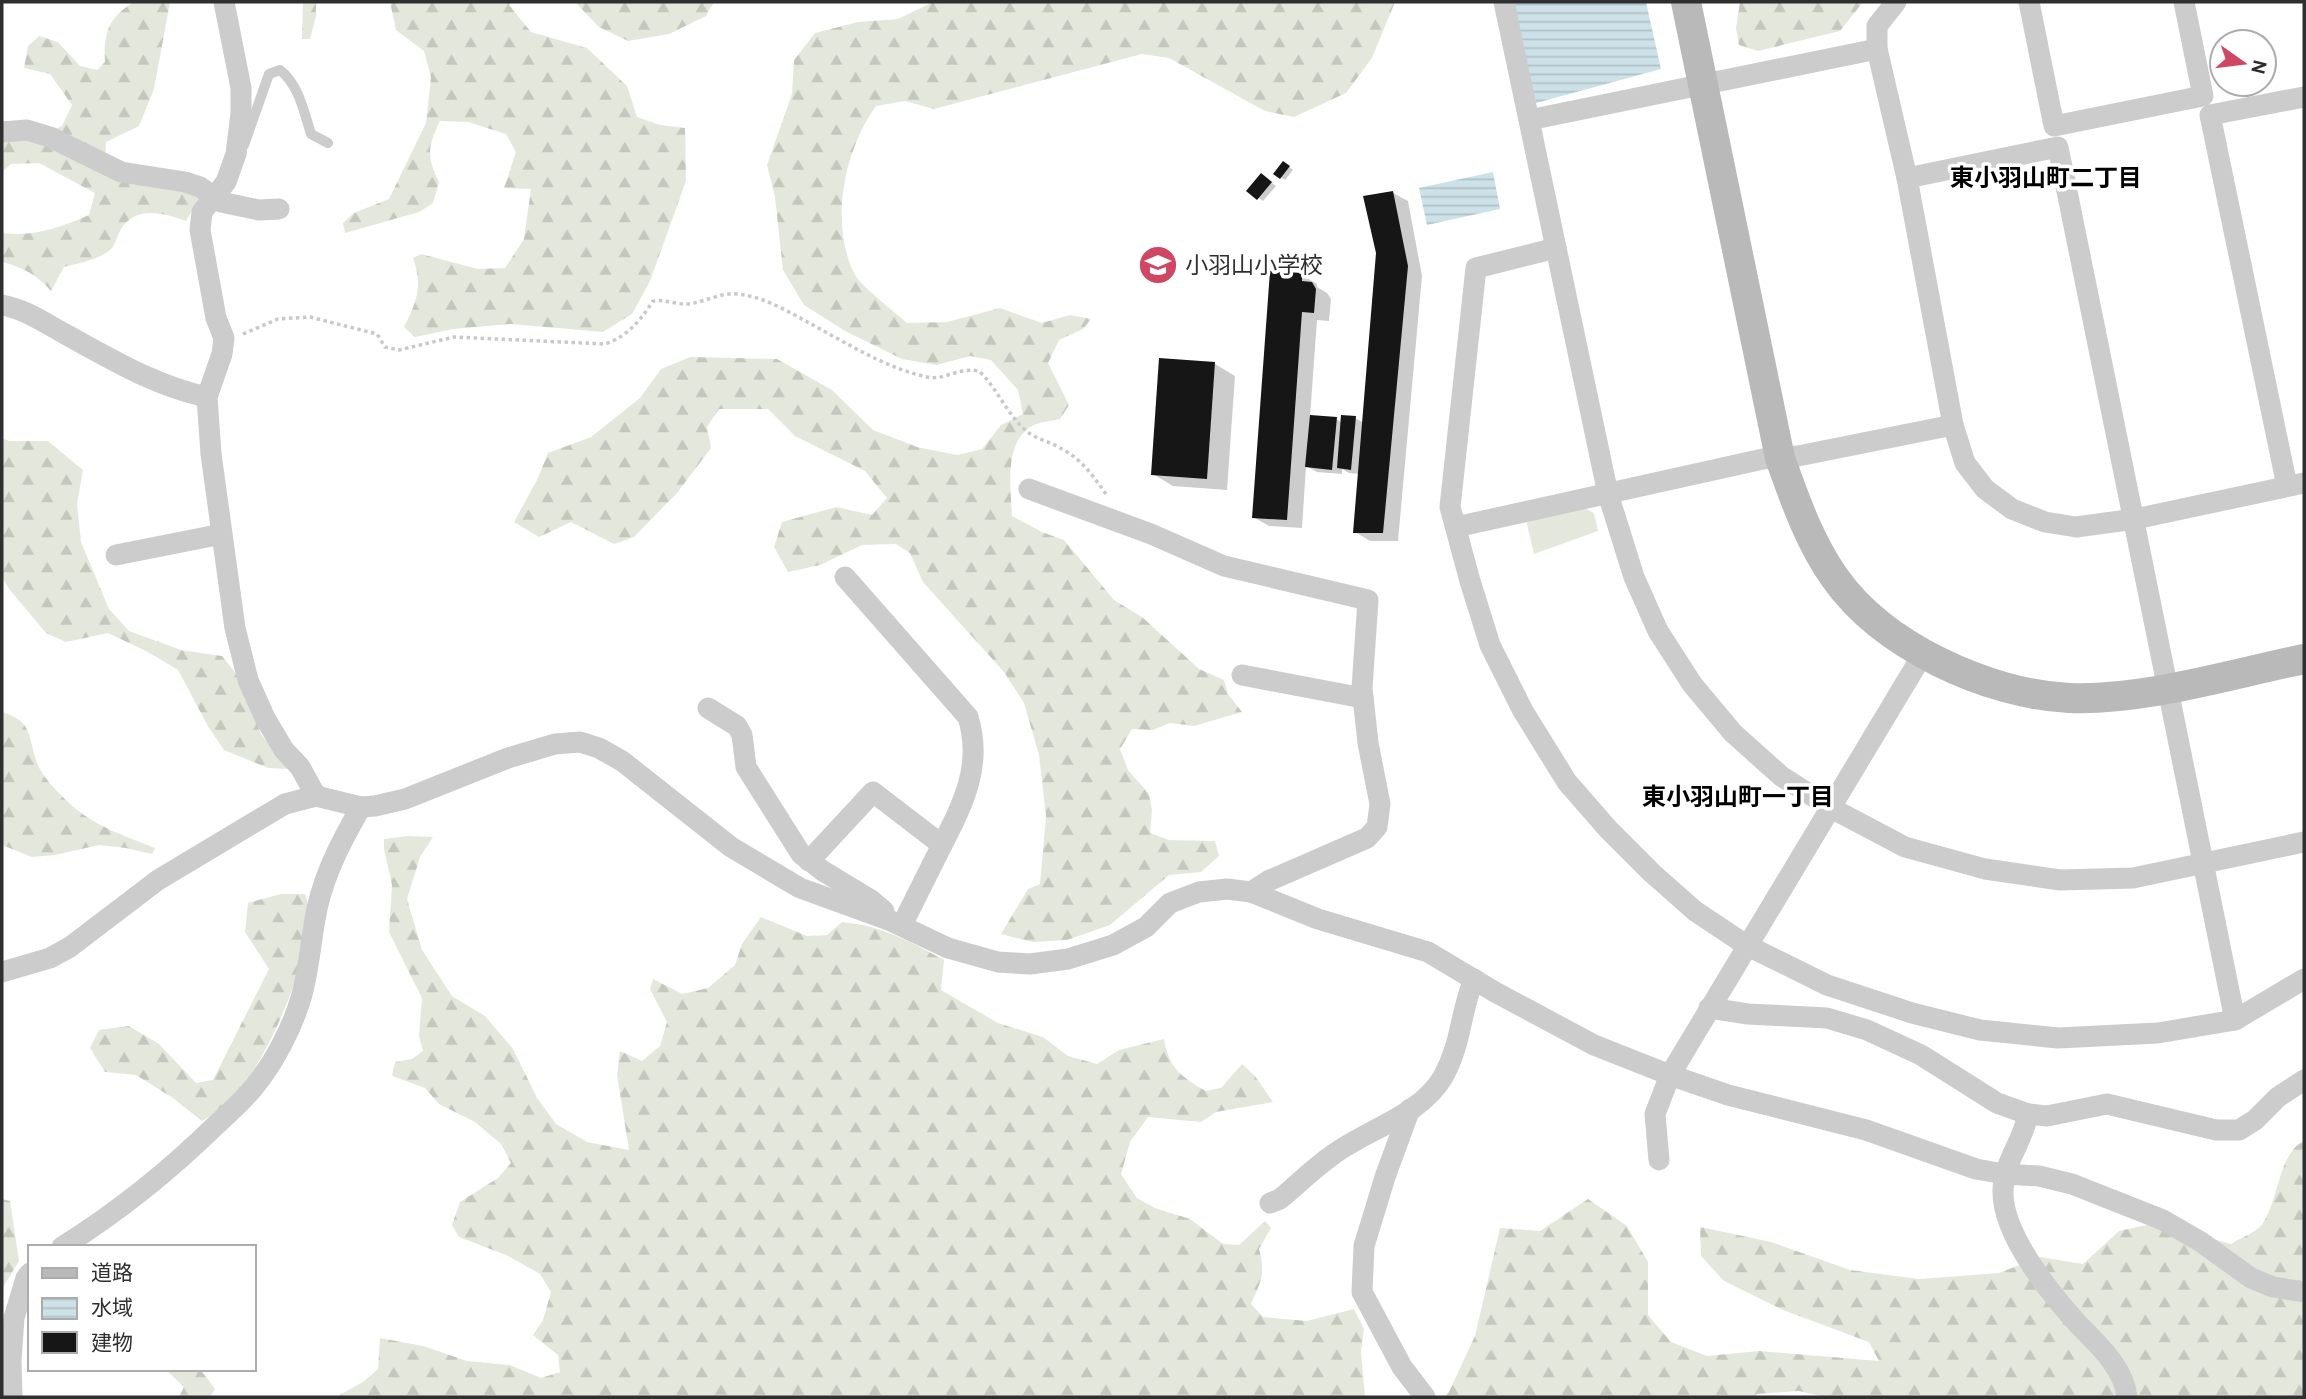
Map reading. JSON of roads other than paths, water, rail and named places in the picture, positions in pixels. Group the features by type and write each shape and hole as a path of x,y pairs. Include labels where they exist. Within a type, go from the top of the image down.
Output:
{"street":[{"path":"224,2 241,88 241,113 236,155 226,183 202,212 200,230 216,318 224,338 222,354 207,397 211,454 234,628 248,680 265,718 284,750 300,767 316,796"},
{"path":"1504,2 1608,494 1634,577 1658,631 1692,684 1733,733 1782,776 1830,808 1905,847 1985,869 2060,880 2133,878 2304,842"},
{"path":"1686,2 1780,458 1804,525 1835,579 1883,627 1923,654 1989,682 2068,698 2166,688 2304,659"},
{"path":"1896,2 1877,26 1877,49 1907,178 1952,425 1965,463 1985,489 2012,509 2045,522 2076,527 2134,519 2295,484 2210,115 2304,97"},
{"path":"2029,2 2054,126 2203,96 2184,2"},
{"path":"1529,120 1877,49"},
{"path":"2,132 27,130 50,137 121,172 185,182 200,187 222,202 259,210 279,209"},
{"path":"1907,178 2058,147 2235,1020"},
{"path":"1556,248 1476,268 1450,507 1490,645 1522,711 1567,782 1608,829 1652,873 1695,911 1746,945 1827,985 1912,1013 1980,1030 2058,1038 2158,1033 2235,1020 2304,979"},
{"path":"2,305 30,314 136,372 177,391 207,397"},
{"path":"1456,527 1763,459 1798,456 1952,425"},
{"path":"1029,489 1151,534 1224,566 1368,600 1363,698 1368,743 1380,804 1377,827 1367,838 1268,881 1251,892"},
{"path":"116,555 222,534"},
{"path":"845,578 968,717 973,733 971,773 963,805 902,925"},
{"path":"1659,1160 1655,1114 1670,1074 1923,654"},
{"path":"1242,675 1363,698"},
{"path":"708,708 737,726 742,735 746,766 801,854 871,900 902,925"},
{"path":"2,972 50,958 71,947 158,880 285,804 316,796 360,807 405,799 508,758 555,744 580,742 599,748 622,761 731,847 800,888 902,925 948,948 998,962 1030,964 1068,959 1114,945 1146,927 1170,903 1199,892 1227,889 1251,892 1318,919 1428,953 1594,1045 1670,1074 1728,1095 1866,1129 1944,1159 2004,1174 2039,1176 2072,1184 2163,1220 2201,1242 2251,1279 2273,1287 2304,1292"},
{"path":"809,861 873,792 942,845"},
{"path":"65,1245 151,1184 184,1156 254,1087 273,1059 300,1001 310,964 314,924 326,875 337,847 360,807"},
{"path":"1270,1203 1280,1199 1335,1153 1410,1109 1441,1080 1453,1058 1474,979"},
{"path":"1709,1008 1748,1014 1827,1018 1867,1030 1921,1055 1997,1103 2028,1114 2047,1116 2107,1104 2216,1130 2239,1130 2255,1120 2278,1097 2304,1080"},
{"path":"1410,1109 1373,1214 1364,1247 1361,1284 1367,1306 1402,1367 1425,1397"},
{"path":"2028,1114 2026,1127 2004,1174 2003,1198 2012,1230 2063,1306 2116,1365 2127,1397"},
{"path":"12,1397 14,1318 28,1276"}],"lane":[{"path":"236,155 242,151 252,127 269,74 280,70 289,77 301,102 311,134 328,143"}],"water":[{"path":"1510,2 1646,2 1661,69 1536,103"},
{"path":"1493,172 1500,209 1427,225 1419,188"}],"place":[{"name":"小羽山小学校","path":"1158,265"}],"district":[{"name":"東小羽山町二丁目","path":"2046,178"},
{"name":"東小羽山町一丁目","path":"1738,797"}]}
